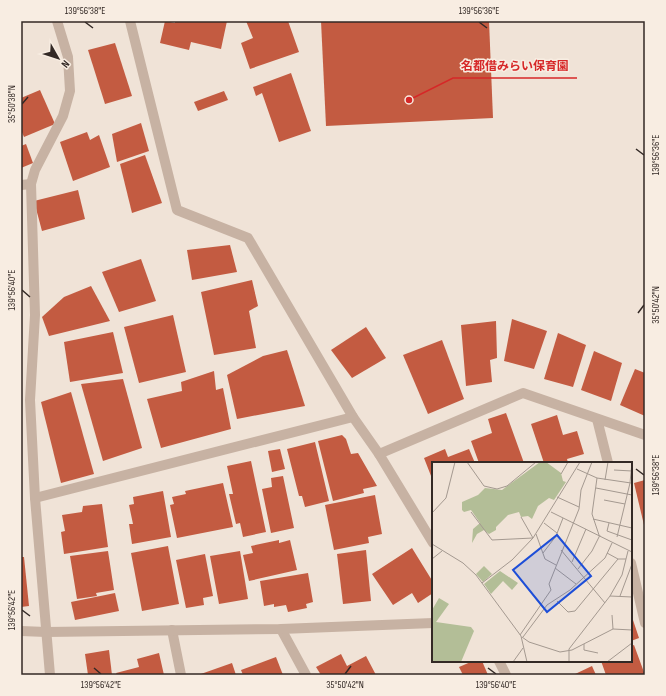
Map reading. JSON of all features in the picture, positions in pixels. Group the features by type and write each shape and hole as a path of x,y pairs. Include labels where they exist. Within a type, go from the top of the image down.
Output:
{"street":[{"path":"50,675 35,498 30,400 35,315 26,185 63,116 70,91 68,57 57,21"},
{"path":"130,21 177,210 248,238 353,417 379,454 432,541"},
{"path":"379,454 523,393 645,435"},
{"path":"35,498 353,417"},
{"path":"597,418 608,462"},
{"path":"632,567 645,623"},
{"path":"21,630 46,632 281,629 432,624"},
{"path":"281,629 306,675"},
{"path":"172,630 181,675"},
{"path":"500,662 506,675"}],"building":[{"path":"165,21 175,23 175,21 227,21 221,49 191,42 189,50 160,43"},
{"path":"246,21 288,21 299,52 250,69 241,43 253,38"},
{"path":"321,21 489,21 493,118 326,126"},
{"path":"115,43 132,96 105,104 88,50"},
{"path":"291,73 311,131 279,142 262,93 256,96 253,87"},
{"path":"40,90 55,124 24,137 21,130 21,98"},
{"path":"224,91 228,100 198,111 194,102"},
{"path":"141,123 149,151 117,162 112,134"},
{"path":"87,132 90,140 99,135 110,167 73,181 60,142"},
{"path":"26,144 33,163 21,168 21,146"},
{"path":"145,155 162,203 132,213 120,164"},
{"path":"78,190 85,219 42,231 34,201"},
{"path":"230,245 237,272 192,280 187,250"},
{"path":"141,259 156,301 119,312 102,272"},
{"path":"252,280 258,306 249,311 256,348 214,355 201,292"},
{"path":"91,286 110,321 49,336 42,317 64,297"},
{"path":"173,315 186,372 139,383 124,327"},
{"path":"512,319 547,331 534,369 504,361"},
{"path":"496,321 497,358 490,360 492,382 466,386 461,325"},
{"path":"366,327 386,358 352,378 331,350"},
{"path":"113,332 123,373 70,382 64,342"},
{"path":"558,333 586,345 573,387 544,379"},
{"path":"442,340 464,399 428,414 403,355"},
{"path":"287,350 305,406 237,419 227,375 263,356"},
{"path":"594,351 622,363 611,401 581,390"},
{"path":"635,369 645,373 645,416 620,405"},
{"path":"214,371 216,390 223,388 231,429 161,448 147,399 182,391 181,382"},
{"path":"123,379 142,448 103,461 81,384"},
{"path":"71,392 94,474 61,483 41,402"},
{"path":"506,413 524,462 479,462 471,441 492,433 488,419"},
{"path":"557,415 563,435 577,431 584,454 567,459 568,462 544,462 531,424"},
{"path":"342,435 346,439 351,454 358,453 377,486 363,489 364,493 333,501 318,441"},
{"path":"315,442 329,501 305,507 302,496 299,496 287,449"},
{"path":"280,449 285,469 272,472 268,451"},
{"path":"445,449 448,457 469,449 475,462 432,462 432,478 424,458"},
{"path":"251,461 266,532 243,537 240,523 236,524 229,494 233,494 227,466"},
{"path":"283,476 294,528 271,533 262,489 272,487 271,478"},
{"path":"645,480 645,525 644,525 634,483"},
{"path":"223,483 233,527 177,538 170,505 174,504 172,497 186,494 185,491"},
{"path":"163,491 171,537 132,544 129,524 133,524 129,505 134,504 133,497"},
{"path":"375,495 382,534 368,537 369,543 334,550 325,505"},
{"path":"102,504 108,547 64,554 61,532 65,531 62,515 82,512 83,506"},
{"path":"279,540 279,543 290,540 297,570 249,581 243,555 253,553 251,546"},
{"path":"168,546 179,604 142,611 131,553"},
{"path":"412,548 432,580 432,594 418,603 412,593 393,605 372,574"},
{"path":"366,550 371,601 343,604 337,554"},
{"path":"108,551 114,590 96,593 97,596 77,599 70,556"},
{"path":"240,551 248,599 219,604 210,556"},
{"path":"205,554 213,596 203,598 204,605 186,608 176,560"},
{"path":"21,557 24,557 29,606 21,607"},
{"path":"308,573 313,602 306,604 307,608 288,612 286,605 274,607 274,604 264,606 260,581"},
{"path":"115,593 119,611 75,620 71,602"},
{"path":"632,617 639,638 632,641"},
{"path":"634,645 645,675 606,675 601,662 632,662 632,646"},
{"path":"109,650 112,675 88,675 85,654"},
{"path":"159,653 164,675 117,675 116,673 139,667 137,659"},
{"path":"341,654 347,666 366,656 376,675 321,675 316,667"},
{"path":"276,657 283,675 243,675 241,670"},
{"path":"471,662 482,662 488,675 463,675 459,667"},
{"path":"232,663 236,675 198,675"},
{"path":"592,666 596,675 573,675"}],"place":[{"name":"名都借みらい保育園","path":"409,100"}]}
